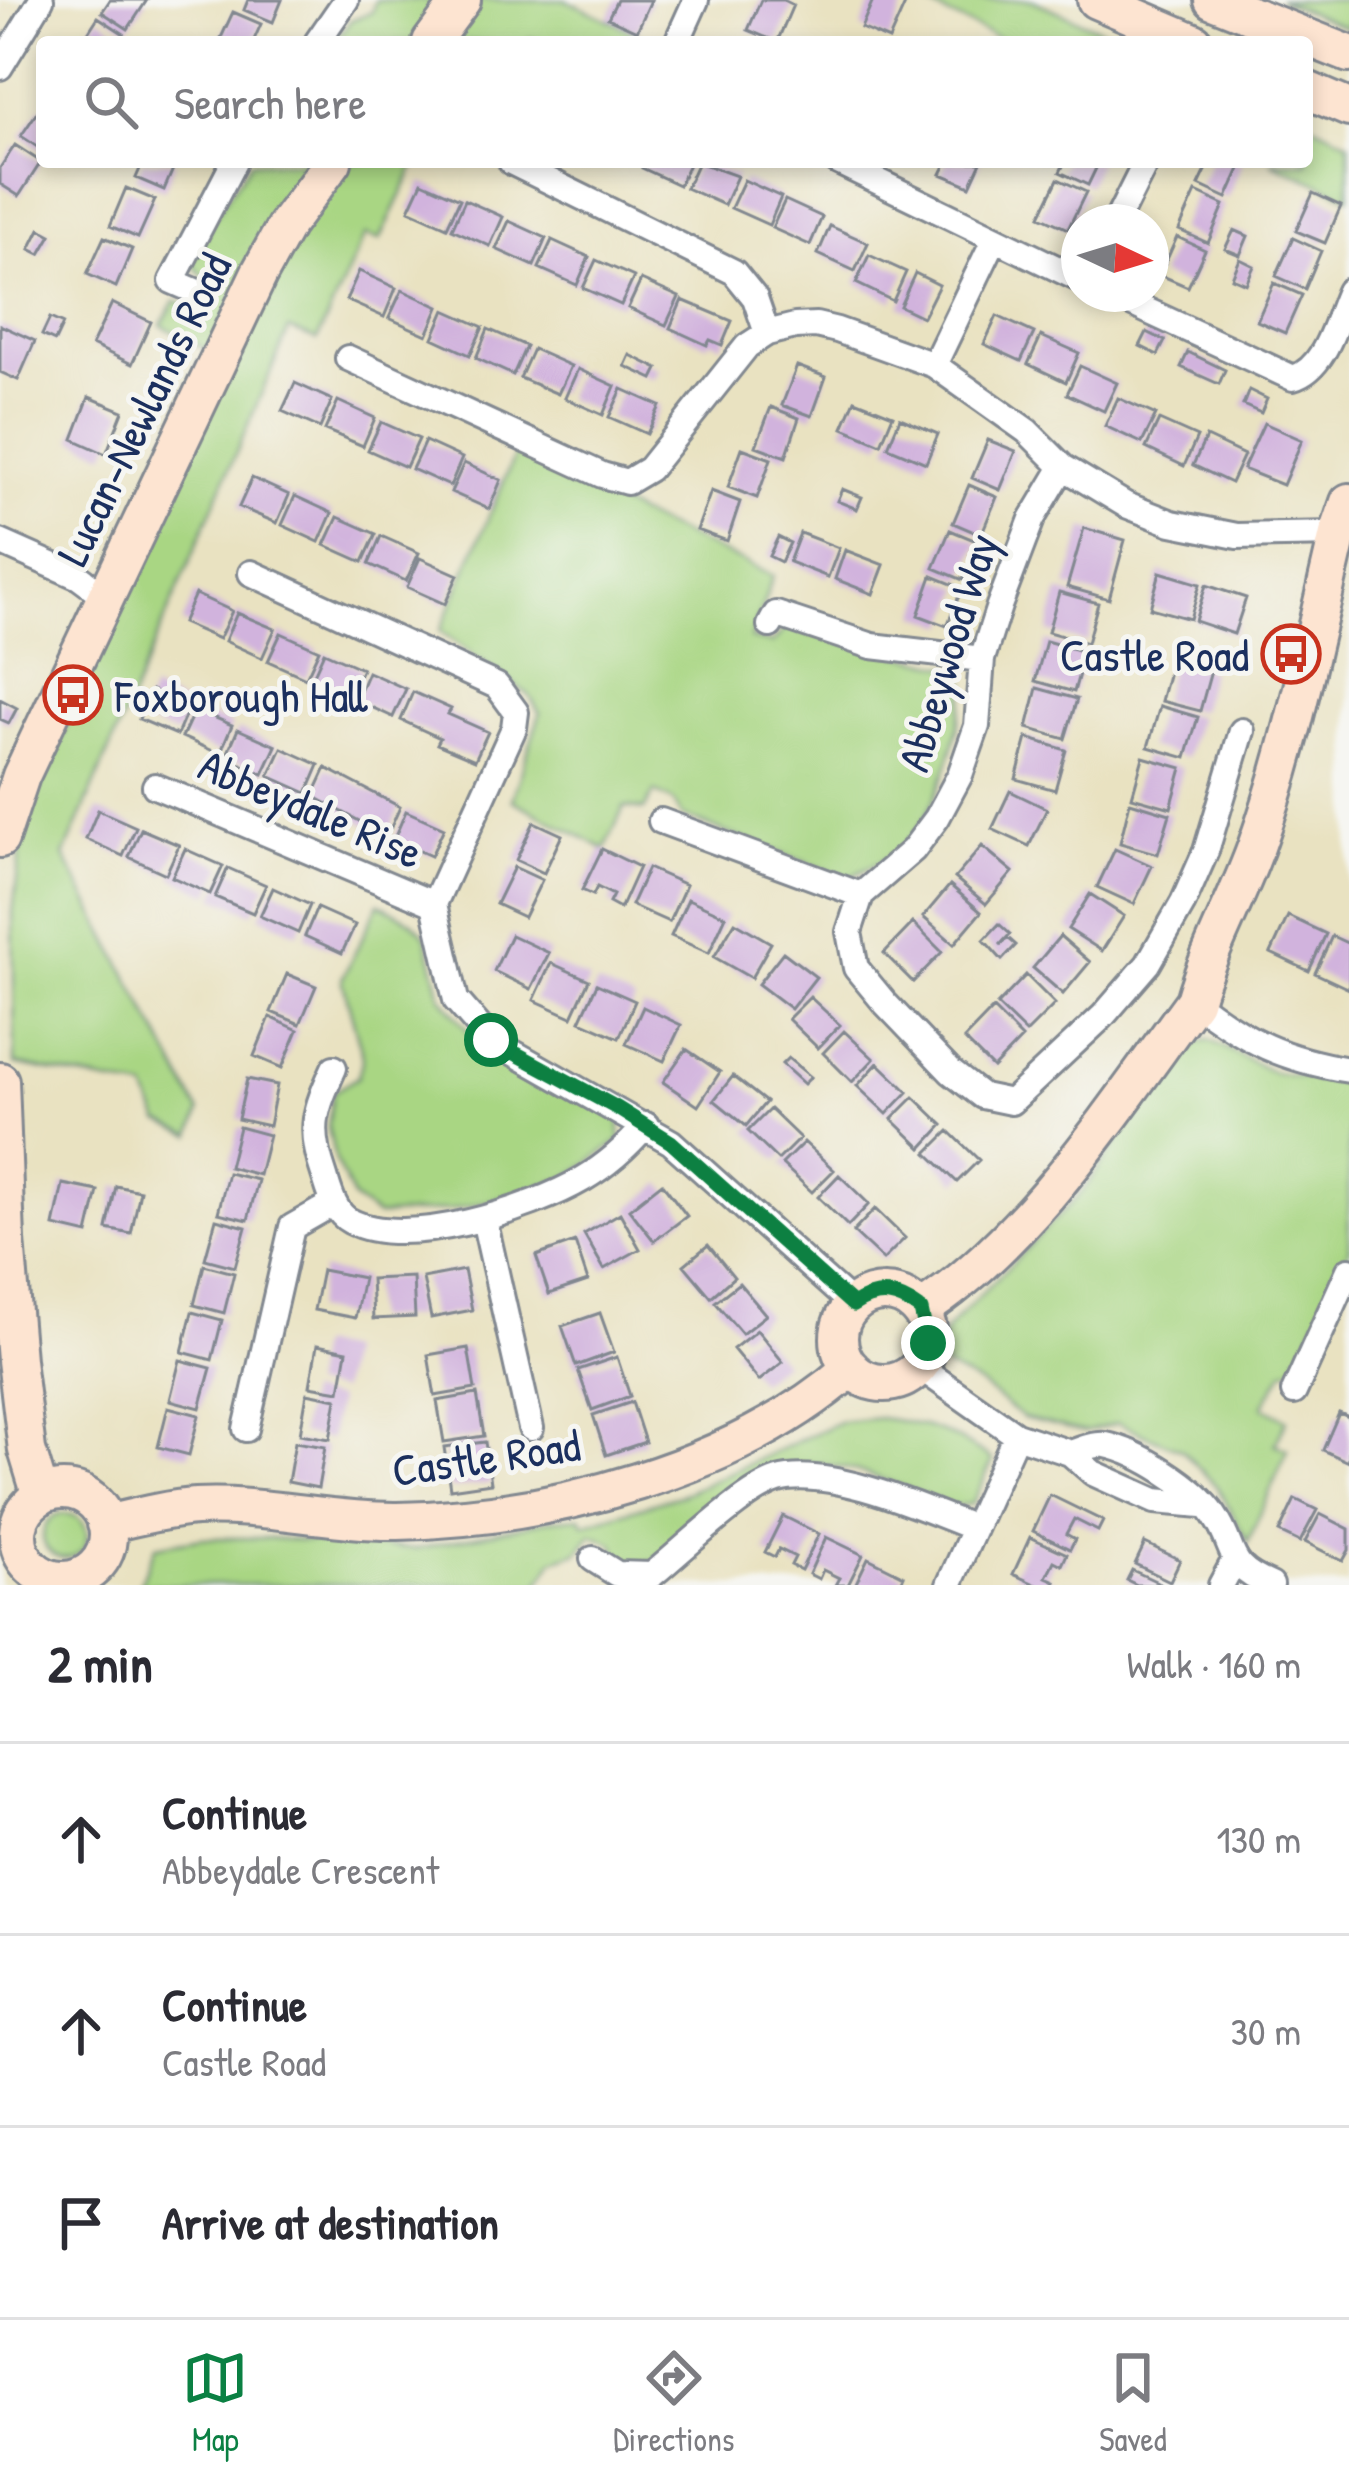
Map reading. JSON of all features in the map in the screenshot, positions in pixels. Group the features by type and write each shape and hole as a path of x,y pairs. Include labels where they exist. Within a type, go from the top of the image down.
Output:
{"street":[{"path":"0,67 41,0"},
{"path":"320,36 346,0"},
{"path":"435,36 462,0"},
{"path":"679,36 696,0"},
{"path":"1096,0 1180,36"},
{"path":"1214,0 1304,36"},
{"path":"1313,40 1349,54"},
{"path":"1313,93 1349,108"},
{"path":"202,294 172,281 231,168"},
{"name":"Lucan-Newlands Road","path":"0,839 21,776 259,274 286,225 329,168"},
{"path":"523,168 734,272 755,298 766,332"},
{"path":"1125,204 1143,168"},
{"path":"879,170 995,238 1061,269"},
{"path":"934,365 995,238"},
{"path":"1150,312 1293,378 1305,375 1316,364 1349,291"},
{"path":"348,358 602,476 627,482 649,470 747,346 766,332 816,325 934,365 1027,431 1063,466 1126,505 1172,523 1238,536 1343,518 1282,768 1255,850 1194,1001 1064,1175 999,1245 921,1310"},
{"name":"Abbeywood Way","path":"861,896 913,850 960,775 976,726 982,658 1023,539 1063,466"},
{"path":"0,542 79,577 106,597"},
{"path":"251,573 497,686 511,702 516,712 514,728 434,904 456,1000 491,1040 671,1142 853,1305"},
{"path":"770,625 776,614 872,646 982,658"},
{"path":"662,821 861,896 849,932 856,968 951,1072 982,1096 1011,1102 1103,1016 1148,964 1206,851 1242,731"},
{"name":"Abbeydale Rise","path":"155,786 434,904"},
{"path":"1194,1001 1250,1040 1288,1058 1349,1070"},
{"path":"334,1068 319,1101 312,1134 334,1203 347,1221 387,1231 484,1219 581,1181 646,1125"},
{"path":"0,1082 6,1240 27,1450 20,1548 38,1572"},
{"path":"246,1429 292,1227 334,1203"},
{"path":"484,1219 531,1428"},
{"path":"1294,1392 1349,1270"},
{"path":"879,1293 893,1294 921,1310 928,1343 918,1366 884,1383 871,1381 851,1367 839,1341 840,1328 853,1305 879,1293"},
{"path":"918,1366 1016,1435 1070,1453 1093,1473 1155,1501 1202,1505 1214,1514 1234,1561 1271,1585"},
{"name":"Castle Road","path":"106,1524 200,1507 394,1521 455,1518 560,1502 711,1453 821,1394 851,1367"},
{"path":"949,1585 1016,1435"},
{"path":"593,1559 617,1574 652,1575 753,1494 775,1481 805,1476 835,1479 974,1528"},
{"path":"0,1579 38,1572 60,1580 85,1580 103,1555 106,1524 98,1507 77,1492 54,1491 21,1522"},
{"path":"1221,1585 1234,1561"}],"green space":[{"path":"375,0 566,0 638,34 338,36 351,20 372,12"},
{"path":"915,0 1032,0 1116,36 994,36"},
{"path":"1279,0 1349,0 1349,29"},
{"path":"1313,125 1349,142 1349,197 1284,168 1313,168"},
{"path":"247,168 414,168 380,240 365,235 317,340 289,329 64,856 200,1112 192,1135 160,1122 146,1090 15,1064 13,912 24,821 229,362 161,325 175,301 197,307 209,282 192,264 215,216"},
{"path":"517,450 638,514 773,576 751,639 772,643 786,628 950,667 966,682 936,795 899,850 848,878 682,816 673,801 654,792 644,810 624,807 605,849 512,800 540,714 529,695 440,631"},
{"path":"379,903 411,921 426,936 441,996 480,1046 619,1117 621,1140 567,1178 451,1210 377,1216 354,1200 335,1160 328,1127 333,1092 358,1077 363,1057 342,979"},
{"path":"1209,1040 1274,1073 1349,1083 1349,1249 1296,1366 1283,1372 1263,1407 1287,1420 1275,1444 1288,1450 1248,1542 1217,1487 1182,1450 1118,1423 1085,1432 1023,1418 981,1385 945,1367 937,1345 950,1326 1082,1192 1178,1055 1191,1043"},
{"path":"880,1418 939,1431 993,1460 972,1504 954,1506 857,1471 807,1464 759,1476 652,1562 621,1561 614,1544 592,1534 578,1552 554,1560 538,1585 139,1585 156,1546 202,1538 417,1549 554,1519 581,1517 584,1524 683,1494 839,1422"},
{"path":"65,1514 81,1520 87,1536 81,1552 65,1558 49,1552 43,1536 49,1520"}],"building":[{"path":"110,0 147,0 128,29 102,12"},
{"path":"248,0 282,0 273,22 244,10"},
{"path":"617,0 651,0 637,31 608,18"},
{"path":"761,0 793,5 780,36 748,30"},
{"path":"873,0 906,2 891,36 861,28"},
{"path":"233,12 261,24 256,36 222,36"},
{"path":"98,17 124,34 123,36 86,36"},
{"path":"36,114 36,146 21,136"},
{"path":"15,145 36,159 37,168 19,196 0,184 0,168"},
{"path":"140,168 173,168 164,190 136,178"},
{"path":"642,168 687,168 679,185"},
{"path":"695,168 715,168 737,176 724,205 686,188"},
{"path":"944,168 978,168 970,186 941,174"},
{"path":"1062,168 1096,168 1088,185 1060,172"},
{"path":"1207,168 1240,168 1227,198 1199,185"},
{"path":"1058,179 1086,192 1080,204 1061,204 1061,226 1040,216"},
{"path":"744,180 781,197 769,225 731,208"},
{"path":"422,182 460,199 447,227 409,210"},
{"path":"126,188 155,200 138,238 110,226"},
{"path":"1196,192 1224,205 1208,243 1179,230"},
{"path":"1313,193 1341,206 1325,243 1296,231"},
{"path":"465,200 503,217 490,246 452,229"},
{"path":"785,200 822,217 810,245 772,228"},
{"path":"509,221 546,238 534,266 496,249"},
{"path":"830,226 868,243 855,271 818,254"},
{"path":"40,229 51,235 40,254 30,249"},
{"path":"1234,230 1248,236 1240,255 1225,249"},
{"path":"104,237 132,249 116,287 87,274"},
{"path":"1177,237 1205,250 1188,287 1169,279 1169,255"},
{"path":"1293,238 1321,251 1305,289 1276,276"},
{"path":"552,240 589,257 577,285 539,268"},
{"path":"869,255 906,272 893,301 856,283"},
{"path":"1240,259 1254,266 1246,284 1232,278"},
{"path":"596,260 634,277 621,305 583,288"},
{"path":"359,271 396,288 384,317 346,300"},
{"path":"915,273 939,285 923,317 900,306"},
{"path":"641,280 679,297 666,325 628,308"},
{"path":"1274,283 1302,295 1285,333 1257,321"},
{"path":"402,290 439,307 427,335 389,318"},
{"path":"682,300 732,321 722,345 710,340 707,345 670,328"},
{"path":"112,303 151,322 132,364 92,345"},
{"path":"445,310 483,327 470,355 433,338"},
{"path":"997,316 1034,333 1021,361 984,344"},
{"path":"50,318 63,324 55,341 42,335"},
{"path":"0,325 35,341 18,380 0,372"},
{"path":"488,329 526,346 513,375 476,358"},
{"path":"1147,332 1165,341 1158,355 1140,346"},
{"path":"1041,336 1079,353 1066,382 1028,364"},
{"path":"533,349 571,366 558,394 520,378"},
{"path":"1188,352 1225,370 1219,384 1181,367"},
{"path":"630,355 658,369 653,379 625,366"},
{"path":"797,366 826,377 812,416 782,405"},
{"path":"1080,366 1117,383 1104,411 1067,394"},
{"path":"578,369 615,386 603,415 565,398"},
{"path":"295,383 332,400 320,428 282,411"},
{"path":"622,389 660,406 647,434 609,417"},
{"path":"1249,390 1267,399 1261,413 1243,405"},
{"path":"89,397 123,411 106,454 73,439"},
{"path":"1118,398 1156,415 1142,443 1105,426"},
{"path":"855,400 893,415 881,444 843,428"},
{"path":"338,401 375,418 363,446 325,430"},
{"path":"771,407 799,418 786,457 756,446"},
{"path":"900,418 938,434 926,463 888,447"},
{"path":"1159,420 1197,437 1184,466 1146,448"},
{"path":"381,422 419,439 406,467 368,450"},
{"path":"1264,423 1302,440 1283,485 1243,469"},
{"path":"1206,437 1244,455 1231,483 1193,465"},
{"path":"988,440 1016,451 1000,490 972,478"},
{"path":"425,441 462,458 450,486 412,469"},
{"path":"742,448 771,459 757,498 728,487"},
{"path":"464,463 501,480 489,509 451,492"},
{"path":"252,478 289,495 277,523 239,507"},
{"path":"969,485 997,497 981,535 953,523"},
{"path":"842,489 862,497 857,509 837,501"},
{"path":"711,491 740,502 727,541 697,530"},
{"path":"295,496 332,513 319,542 282,525"},
{"path":"338,517 376,534 363,562 325,545"},
{"path":"1084,528 1125,540 1109,599 1067,587"},
{"path":"950,530 979,542 963,580 934,568"},
{"path":"800,533 839,548 828,577 789,562"},
{"path":"381,536 419,553 406,581 369,564"},
{"path":"778,537 790,543 781,562 769,556"},
{"path":"845,550 884,565 873,594 835,579"},
{"path":"420,558 458,575 445,604 407,587"},
{"path":"1160,572 1200,584 1190,619 1150,608"},
{"path":"932,576 962,588 947,626 918,615"},
{"path":"1206,585 1246,598 1234,634 1195,621"},
{"path":"1059,592 1098,603 1087,643 1048,632"},
{"path":"195,594 232,611 219,639 182,623"},
{"path":"237,613 275,629 262,658 225,641"},
{"path":"281,633 319,650 306,678 268,661"},
{"path":"1046,641 1085,652 1074,692 1035,681"},
{"path":"324,652 362,669 349,697 311,681"},
{"path":"1172,660 1211,671 1200,711 1161,701"},
{"path":"368,672 406,689 393,717 356,700"},
{"path":"1037,688 1077,699 1065,739 1027,728"},
{"path":"152,690 189,707 177,735 139,719"},
{"path":"413,692 488,732 475,760 437,744 440,738 401,720"},
{"path":"0,699 17,708 9,723 0,719"},
{"path":"1160,706 1198,717 1186,758 1148,747"},
{"path":"195,709 232,725 220,754 182,737"},
{"path":"238,729 276,746 263,774 226,757"},
{"path":"1027,738 1066,750 1055,790 1016,779"},
{"path":"282,748 319,765 307,793 269,776"},
{"path":"1143,757 1182,768 1171,808 1132,797"},
{"path":"326,768 400,807 387,836 313,796"},
{"path":"1010,791 1047,809 1029,846 992,829"},
{"path":"1130,802 1170,814 1158,854 1120,843"},
{"path":"98,810 136,827 123,856 86,839"},
{"path":"406,811 444,828 431,856 394,839"},
{"path":"534,822 562,835 544,873 516,860"},
{"path":"141,829 179,845 166,874 129,857"},
{"path":"982,846 1013,872 986,904 955,878"},
{"path":"185,849 223,866 210,894 172,877"},
{"path":"602,849 639,867 620,909 609,903 613,895 597,887 593,895 582,890"},
{"path":"1115,849 1152,866 1134,904 1097,887"},
{"path":"514,867 542,880 524,917 496,904"},
{"path":"228,868 266,885 253,913 215,897"},
{"path":"648,868 686,885 669,922 631,905"},
{"path":"950,885 981,912 954,944 923,917"},
{"path":"273,888 310,905 298,933 260,916"},
{"path":"1090,894 1124,916 1102,951 1068,929"},
{"path":"688,899 726,916 709,953 671,936"},
{"path":"317,908 355,925 342,953 305,936"},
{"path":"1288,916 1326,934 1309,971 1271,953"},
{"path":"735,922 771,943 751,978 714,957"},
{"path":"913,923 942,952 913,982 884,953"},
{"path":"999,924 1010,934 1000,945 1008,938 1016,945 1002,960 984,940"},
{"path":"511,935 549,953 531,989 494,971"},
{"path":"1060,936 1090,962 1063,994 1033,968"},
{"path":"1332,936 1349,944 1349,989 1315,973"},
{"path":"783,952 816,977 791,1009 758,984"},
{"path":"551,963 589,980 572,1017 534,1000"},
{"path":"287,974 316,986 300,1024 271,1012"},
{"path":"1026,975 1055,1004 1026,1033 997,1005"},
{"path":"597,984 635,1001 619,1038 580,1021"},
{"path":"810,997 840,1025 818,1048 788,1019"},
{"path":"643,1007 681,1025 664,1061 626,1044"},
{"path":"993,1009 1022,1038 993,1068 964,1039"},
{"path":"270,1017 298,1030 282,1068 254,1056"},
{"path":"844,1031 874,1059 852,1082 823,1053"},
{"path":"686,1049 720,1072 698,1106 663,1082"},
{"path":"788,1058 811,1077 804,1084 782,1064"},
{"path":"878,1063 908,1092 887,1114 857,1086"},
{"path":"733,1076 766,1102 746,1126 714,1100"},
{"path":"247,1079 277,1085 269,1126 238,1119"},
{"path":"914,1097 943,1125 922,1148 892,1119"},
{"path":"770,1109 800,1138 778,1160 748,1131"},
{"path":"239,1127 269,1135 259,1175 229,1167"},
{"path":"949,1131 979,1160 957,1182 927,1153"},
{"path":"804,1142 834,1170 812,1192 782,1164"},
{"path":"228,1173 258,1180 248,1220 218,1213"},
{"path":"839,1175 869,1204 848,1226 818,1197"},
{"path":"662,1183 687,1216 654,1241 629,1209"},
{"path":"63,1184 98,1191 88,1234 54,1226"},
{"path":"116,1186 140,1191 131,1234 107,1229"},
{"path":"875,1209 905,1238 883,1260 853,1232"},
{"path":"620,1213 640,1249 604,1269 584,1234"},
{"path":"216,1219 246,1227 235,1267 205,1259"},
{"path":"575,1242 588,1281 549,1294 536,1256"},
{"path":"708,1245 734,1277 711,1297 684,1265"},
{"path":"204,1265 234,1273 224,1313 194,1305"},
{"path":"322,1270 363,1278 355,1318 314,1310"},
{"path":"464,1270 472,1310 431,1318 423,1278"},
{"path":"413,1277 415,1317 373,1319 371,1279"},
{"path":"739,1283 766,1315 742,1334 715,1302"},
{"path":"192,1312 222,1320 212,1360 182,1352"},
{"path":"600,1313 614,1352 576,1366 562,1326"},
{"path":"757,1330 783,1362 759,1381 733,1349"},
{"path":"317,1345 347,1351 340,1391 310,1386"},
{"path":"468,1348 475,1389 435,1396 428,1355"},
{"path":"617,1357 630,1396 592,1410 578,1370"},
{"path":"180,1360 211,1368 200,1408 170,1400"},
{"path":"307,1393 337,1399 330,1439 300,1434"},
{"path":"477,1394 484,1436 444,1442 437,1401"},
{"path":"632,1402 645,1442 606,1455 593,1415"},
{"path":"168,1407 199,1415 189,1455 158,1447"},
{"path":"1339,1413 1349,1417 1349,1462 1323,1450"},
{"path":"295,1442 325,1447 318,1488 288,1482"},
{"path":"485,1442 491,1483 450,1489 444,1447"},
{"path":"1050,1495 1103,1521 1098,1531 1074,1519 1066,1534 1075,1539 1070,1549 1033,1531"},
{"path":"1295,1499 1317,1510 1300,1542 1279,1532"},
{"path":"1320,1514 1349,1529 1349,1550 1343,1561 1305,1542"},
{"path":"783,1516 819,1534 801,1570 791,1565 795,1557 779,1549 775,1557 765,1552"},
{"path":"826,1537 863,1555 848,1585 835,1585 839,1578 823,1570 819,1579 809,1574"},
{"path":"1030,1537 1067,1554 1062,1565 1054,1561 1046,1577 1055,1581 1053,1585 1037,1585 1013,1574"},
{"path":"1145,1543 1180,1560 1170,1581 1135,1564"},
{"path":"868,1558 904,1576 900,1585 855,1585"},
{"path":"1132,1570 1164,1585 1137,1585 1127,1580"}],"place":[{"name":"Castle Road","path":"1291,654"},
{"name":"Foxborough Hall","path":"73,695"}],"route":[{"path":"491,1040 671,1142 853,1305 879,1293 906,1299 921,1310 928,1343"}]}
